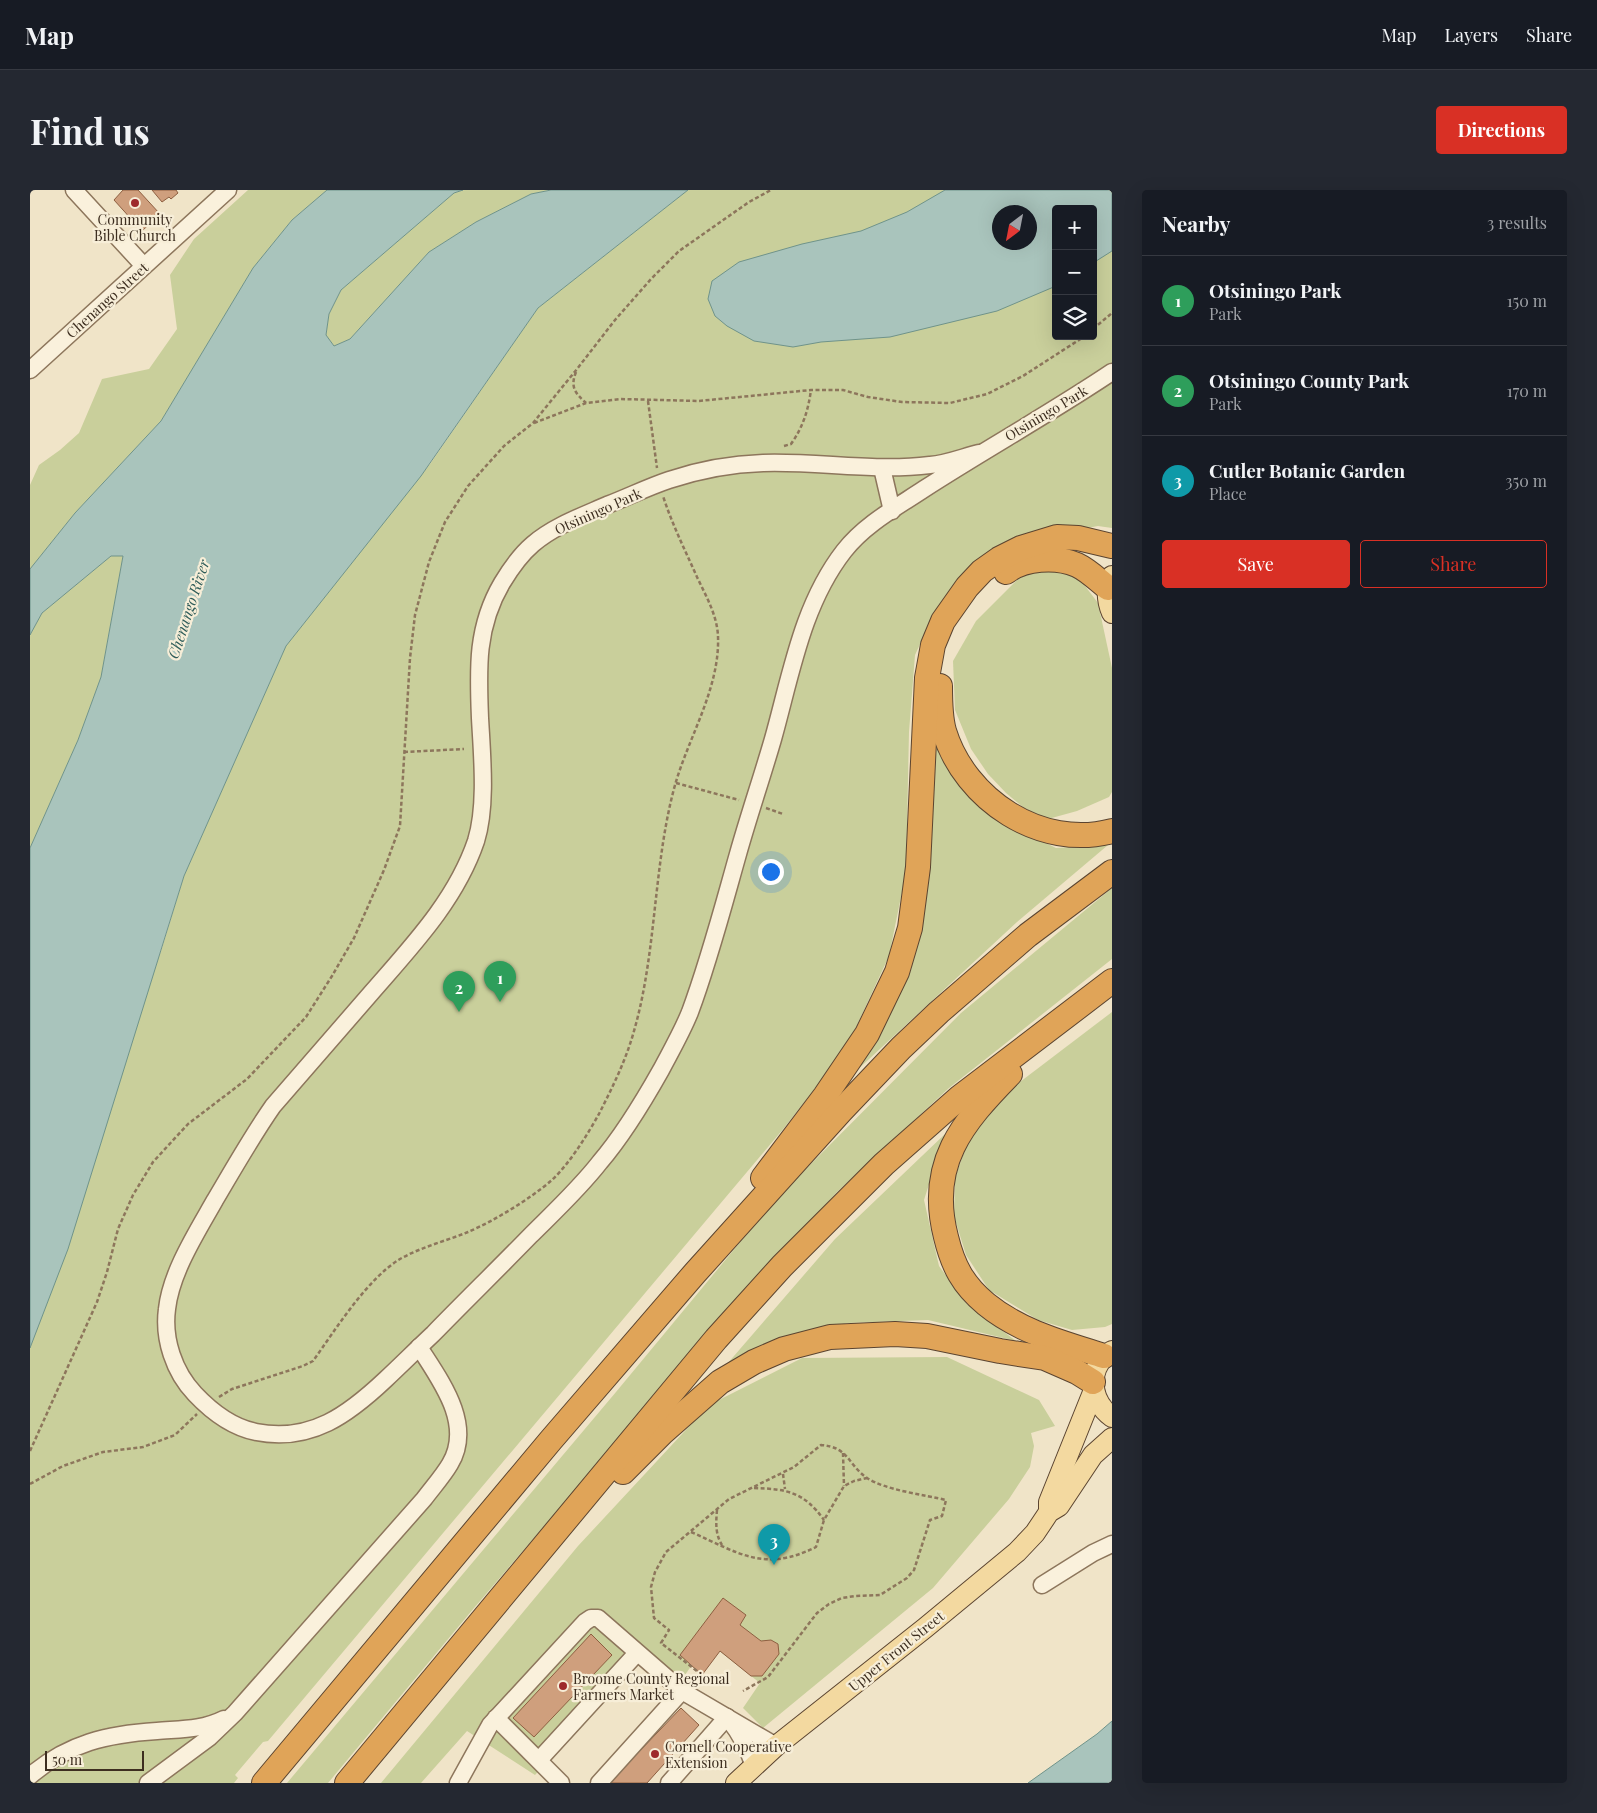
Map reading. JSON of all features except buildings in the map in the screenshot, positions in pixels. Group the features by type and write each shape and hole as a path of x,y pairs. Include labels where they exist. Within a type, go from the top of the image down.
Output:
{"highway":[{"path":"695,1273 783,1150 825,1096 867,1034 897,972 910,928 918,867 927,678 934,645 943,621 967,587 982,571 999,559 1021,548 1057,537 1078,538 1112,546"},
{"path":"1110,582 1067,562 1039,560 1011,568 986,587 962,617 953,632 942,664 940,693 944,730 951,750 974,786 988,800 1005,812 1048,831 1067,834 1089,834 1112,831"},
{"path":"264,1783 551,1440 695,1273 901,1048 939,1012 1028,935 1112,872"},
{"path":"346,1783 716,1339 782,1266 884,1164 960,1097 1112,981"},
{"path":"1070,1012 970,1117 953,1146 944,1169 940,1195 942,1221 951,1259 972,1291 987,1305 1032,1332 1108,1354"},
{"path":"509,1586 569,1531 630,1464 662,1433 720,1382 754,1362 784,1349 830,1337 895,1334 927,1336 1000,1352 1052,1360 1077,1372 1093,1386"}],"main road":[{"path":"1110,582 1108,603 1112,612"},
{"name":"Upper Front Street","path":"1049,1512 1049,1502 1093,1386 1094,1373 1108,1354"},
{"path":"1093,1386 1100,1405 1112,1416"},
{"name":"Upper Front Street","path":"736,1783 776,1746 925,1628 1017,1552 1035,1533 1049,1512 1059,1506 1092,1455 1112,1438"}],"street":[{"path":"74,190 144,266"},
{"name":"Chenango Street","path":"30,370 228,190"},
{"name":"Otsiningo Park","path":"979,453 932,465 882,468 764,463 708,469 660,483 576,518 548,533 533,544 513,564 493,599 484,622 479,655 483,765 481,821 476,841 460,879 435,917 411,947 273,1106 251,1139 180,1266 168,1299 166,1330 173,1362 190,1389 206,1406 225,1421 238,1427 258,1433 285,1435 320,1427 343,1416 368,1396 419,1347 573,1194 601,1161 647,1096 689,1015 769,752 806,621 823,584 846,548 873,523 979,453 1112,372"},
{"path":"882,468 892,511"},
{"path":"148,1783 210,1737 235,1713 424,1498 450,1464 456,1450 458,1425 453,1404 444,1385 419,1347"},
{"path":"1042,1585 1093,1553 1112,1544"},
{"path":"458,1783 490,1725 585,1622 591,1618 598,1618 637,1654 682,1691 776,1746"},
{"path":"538,1760 637,1654"},
{"path":"599,1783 682,1691"},
{"path":"30,1776 68,1750 104,1737 135,1732 210,1726 235,1713"},
{"path":"727,1717 742,1736 754,1766"},
{"path":"669,1783 727,1717"},
{"path":"496,1718 561,1783"}],"path":[{"path":"30,1450 97,1302 118,1229 133,1195 153,1162 188,1124 247,1079 306,1016 354,938 384,870 400,826 415,615 432,554 445,522 468,486 504,446 533,423 651,278 679,251 749,202 772,190"},
{"path":"1097,326 1112,313"},
{"path":"533,423 586,403 620,398 699,401 810,390 843,390 868,397 902,402 950,403 986,394 1016,380 1080,340"},
{"path":"577,370 572,382 579,396 586,403"},
{"path":"784,446 791,444 801,430 809,408 810,390"},
{"path":"30,1484 71,1463 103,1452 143,1447 175,1435 206,1406 232,1389 313,1361 379,1275 401,1259 469,1231 511,1209 553,1179 586,1138 619,1074 634,1030 646,974 667,821 676,783 710,687 717,660 718,633 712,610 670,517 660,483 648,400"},
{"path":"404,752 464,750"},
{"path":"676,783 753,803"},
{"path":"702,1675 661,1643 669,1630 654,1618 652,1587 655,1572 666,1552 729,1500 783,1474 821,1446 832,1446 843,1453 867,1478 902,1490 946,1500 942,1516 930,1520 914,1570 907,1578 880,1595 842,1598 829,1604 816,1613 768,1678 743,1691"},
{"path":"691,1532 738,1553 761,1560 789,1557 816,1547 824,1520 844,1486 843,1453"},
{"path":"783,1474 785,1490"},
{"path":"844,1486 867,1478"},
{"path":"753,1488 791,1492 813,1507 824,1520"},
{"path":"717,1510 716,1529 723,1546"}],"green space":[{"path":"248,190 327,190 292,220 253,268 161,421 75,513 30,569 30,485 39,465 79,433 102,379 149,369 177,329 170,275 194,239"},
{"path":"463,190 551,190 531,194 476,222 429,252 350,339 334,346 326,335 329,314 341,290 454,193"},
{"path":"688,190 1112,190 1112,528 1098,526 1007,543 966,570 934,614 915,655 909,732 906,872 889,956 846,1049 784,1128 268,1741 263,1742 235,1775 238,1778 234,1783 30,1783 30,1318 162,948 184,876 286,646 430,464 538,308"},
{"path":"111,556 123,556 101,677 78,740 30,848 30,635 42,613"},
{"path":"1053,566 1079,578 1098,603 1112,668 1112,792 1109,797 1077,811 1048,819 1024,808 1006,793 988,774 971,749 955,710 953,661 976,621 1019,578"},
{"path":"935,729 999,820 1056,848 1108,845 1017,922 854,1073 911,970 924,908"},
{"path":"1112,888 1112,959 949,1088 837,1192 719,1322 474,1608 328,1783 287,1783 775,1200 961,1013"},
{"path":"1112,1012 1112,1324 1105,1327 1072,1330 1038,1320 989,1290 966,1255 954,1216 955,1178 969,1138 1008,1091"},
{"path":"945,1134 924,1200 939,1266 967,1304 1016,1341 928,1320 848,1323 775,1341 721,1371 835,1239"},
{"path":"947,1357 1039,1400 1055,1426 1031,1433 1034,1446 1030,1467 1009,1499 933,1588 763,1728 743,1708 760,1683 708,1642 680,1682 644,1655 535,1775 467,1731 421,1783 381,1783 578,1546 709,1405 802,1358"}],"water":[{"name":"Chenango River","path":"327,190 463,190 454,193 341,290 329,314 326,335 334,346 350,339 429,252 476,222 531,194 551,190 688,190 538,308 421,476 286,646 184,876 68,1249 30,1348 30,848 78,740 101,677 123,556 111,556 42,613 30,635 30,569 75,513 161,421 253,268 292,220"},
{"path":"945,190 1112,190 1112,251 1097,260 1097,205 1052,205 1052,288 997,311 890,337 821,342 793,347 754,341 727,326 715,316 708,299 712,281 739,262 802,244 861,231 907,212"},
{"path":"1112,1721 1112,1783 1028,1783 1097,1734"}],"place":[{"name":"Community Bible Church","path":"135,203"},
{"name":"Otsiningo Park","path":"500,1002"},
{"name":"Otsiningo County Park","path":"459,1012"},
{"name":"Cutler Botanic Garden","path":"774,1565"},
{"name":"Broome County Regional Farmers Market","path":"563,1686"},
{"name":"Cornell Cooperative Extension","path":"655,1754"}]}
